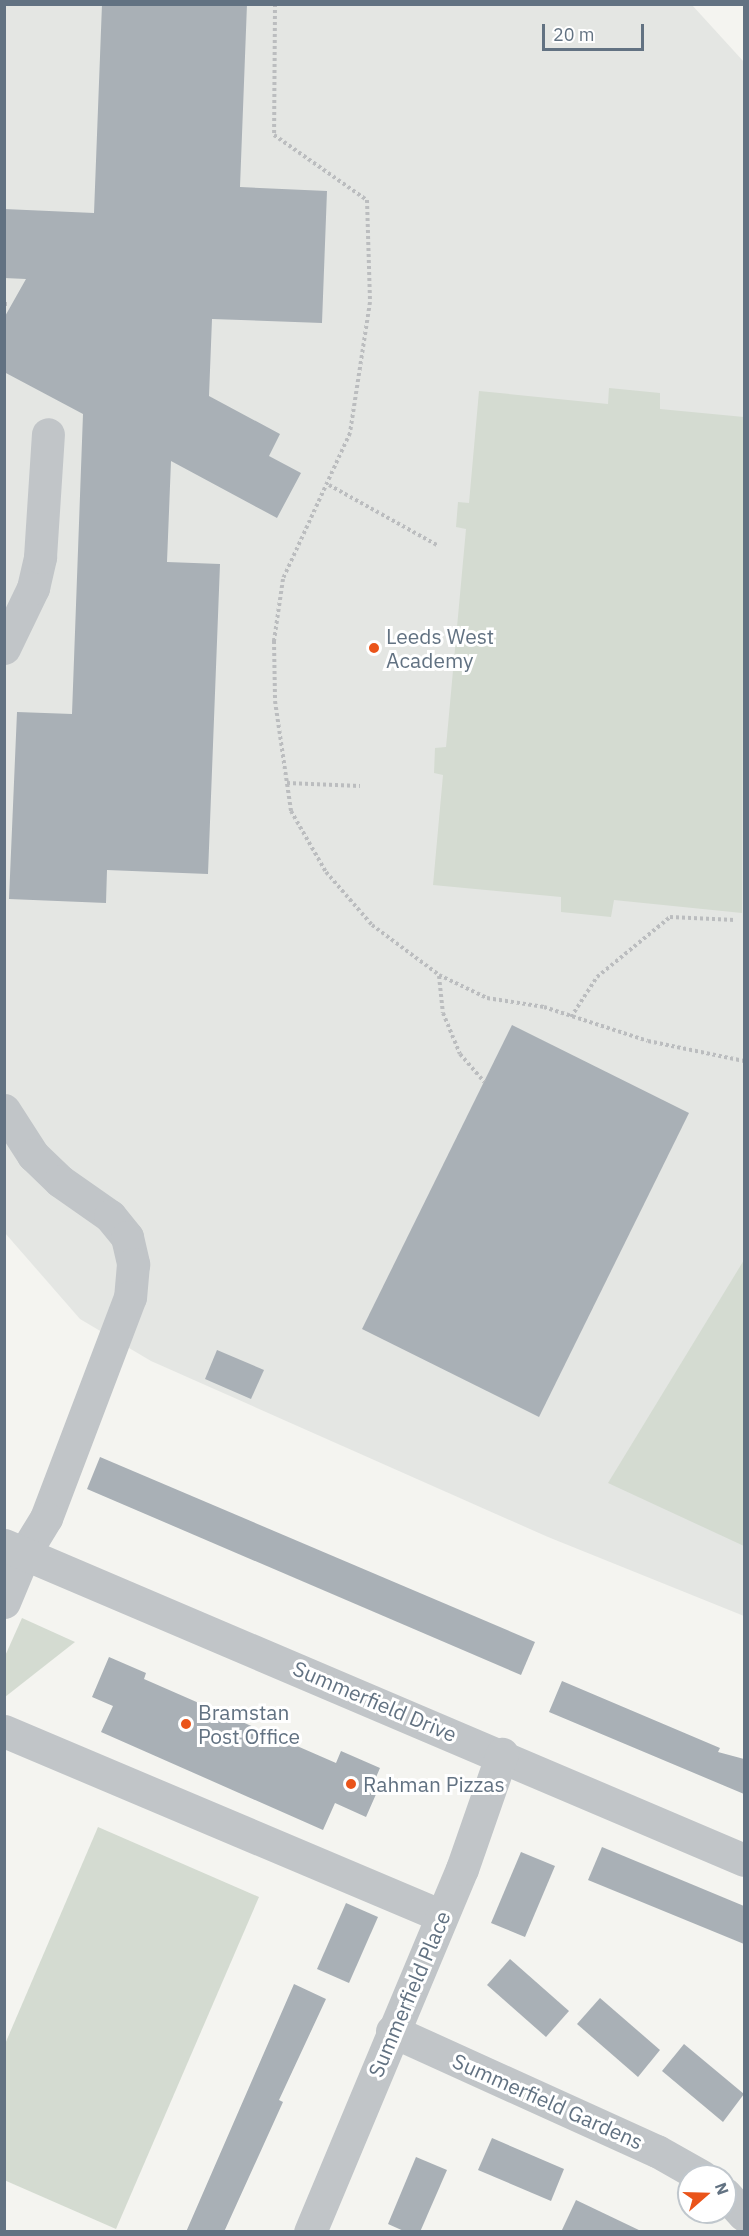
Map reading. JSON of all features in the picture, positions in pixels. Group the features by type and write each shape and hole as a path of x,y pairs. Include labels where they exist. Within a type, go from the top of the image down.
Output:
{"street":[{"path":"4,648 33,588 40,557 48,434"},
{"path":"4,1110 33,1155 60,1181 110,1216 127,1237 133,1264 130,1297 46,1518 14,1550 4,1602"},
{"name":"Summerfield Drive","path":"14,1550 502,1754 744,1860"},
{"path":"4,1731 441,1916"},
{"name":"Summerfield Place","path":"310,2232 441,1916 502,1754"},
{"name":"Summerfield Gardens","path":"392,2031 657,2151 680,2164"}],"path":[{"path":"275,4 274,135 367,200 370,302 361,383 350,433 329,484 284,579 274,641 275,701 291,812 326,872 372,925 439,975 487,998 544,1007 648,1041 744,1061"},
{"path":"329,484 437,545"},
{"path":"287,783 360,786"},
{"path":"571,1017 597,977 670,916 735,920"},
{"path":"439,975 443,1013 460,1054 484,1082"}],"shaded area":[{"name":"Leeds West Academy","path":"4,5 692,5 744,62 744,1616 548,1537 151,1361 80,1319 5,1233"},
{"path":"609,388 660,393 660,409 744,417 742,913 614,900 611,917 561,912 561,897 433,885 443,775 434,773 435,748 446,747 466,529 456,527 458,502 469,503 479,391 608,404"},
{"path":"744,1260 744,1546 608,1483"},
{"path":"22,1618 75,1642 5,1697 5,1656"},
{"path":"98,1827 259,1897 116,2229 4,2180 5,2044"}],"building":[{"path":"102,4 247,4 240,187 327,191 322,323 212,319 209,396 280,434 269,456 301,473 277,518 171,461 167,562 220,564 208,874 107,870 106,903 9,899 17,712 72,714 83,414 4,372 4,318 26,279 4,278 4,209 94,213"},
{"path":"512,1025 689,1113 539,1417 362,1329"},
{"path":"217,1350 264,1370 251,1399 205,1379"},
{"path":"100,1457 535,1642 521,1675 87,1489"},
{"path":"109,1657 146,1673 144,1679 336,1763 341,1751 380,1768 371,1789 377,1792 366,1817 335,1803 323,1830 101,1732 113,1706 92,1697"},
{"path":"562,1681 720,1748 718,1752 744,1759 744,1794 549,1712"},
{"path":"602,1847 744,1906 744,1944 588,1880"},
{"path":"521,1852 555,1866 525,1937 491,1923"},
{"path":"346,1903 378,1917 349,1983 317,1969"},
{"path":"510,1959 569,2011 546,2037 487,1985"},
{"path":"294,1984 326,1999 279,2100 283,2102 224,2232 186,2232"},
{"path":"600,1998 660,2050 638,2077 577,2024"},
{"path":"684,2044 744,2094 723,2122 662,2071"},
{"path":"492,2138 564,2169 551,2201 478,2170"},
{"path":"416,2157 447,2170 420,2232 406,2232 388,2224"},
{"path":"576,2200 643,2232 561,2232"}],"place":[{"name":"Leeds West Academy","path":"374,648"},
{"name":"Bramstan Post Office","path":"186,1724"},
{"name":"Rahman Pizzas","path":"351,1784"}]}
